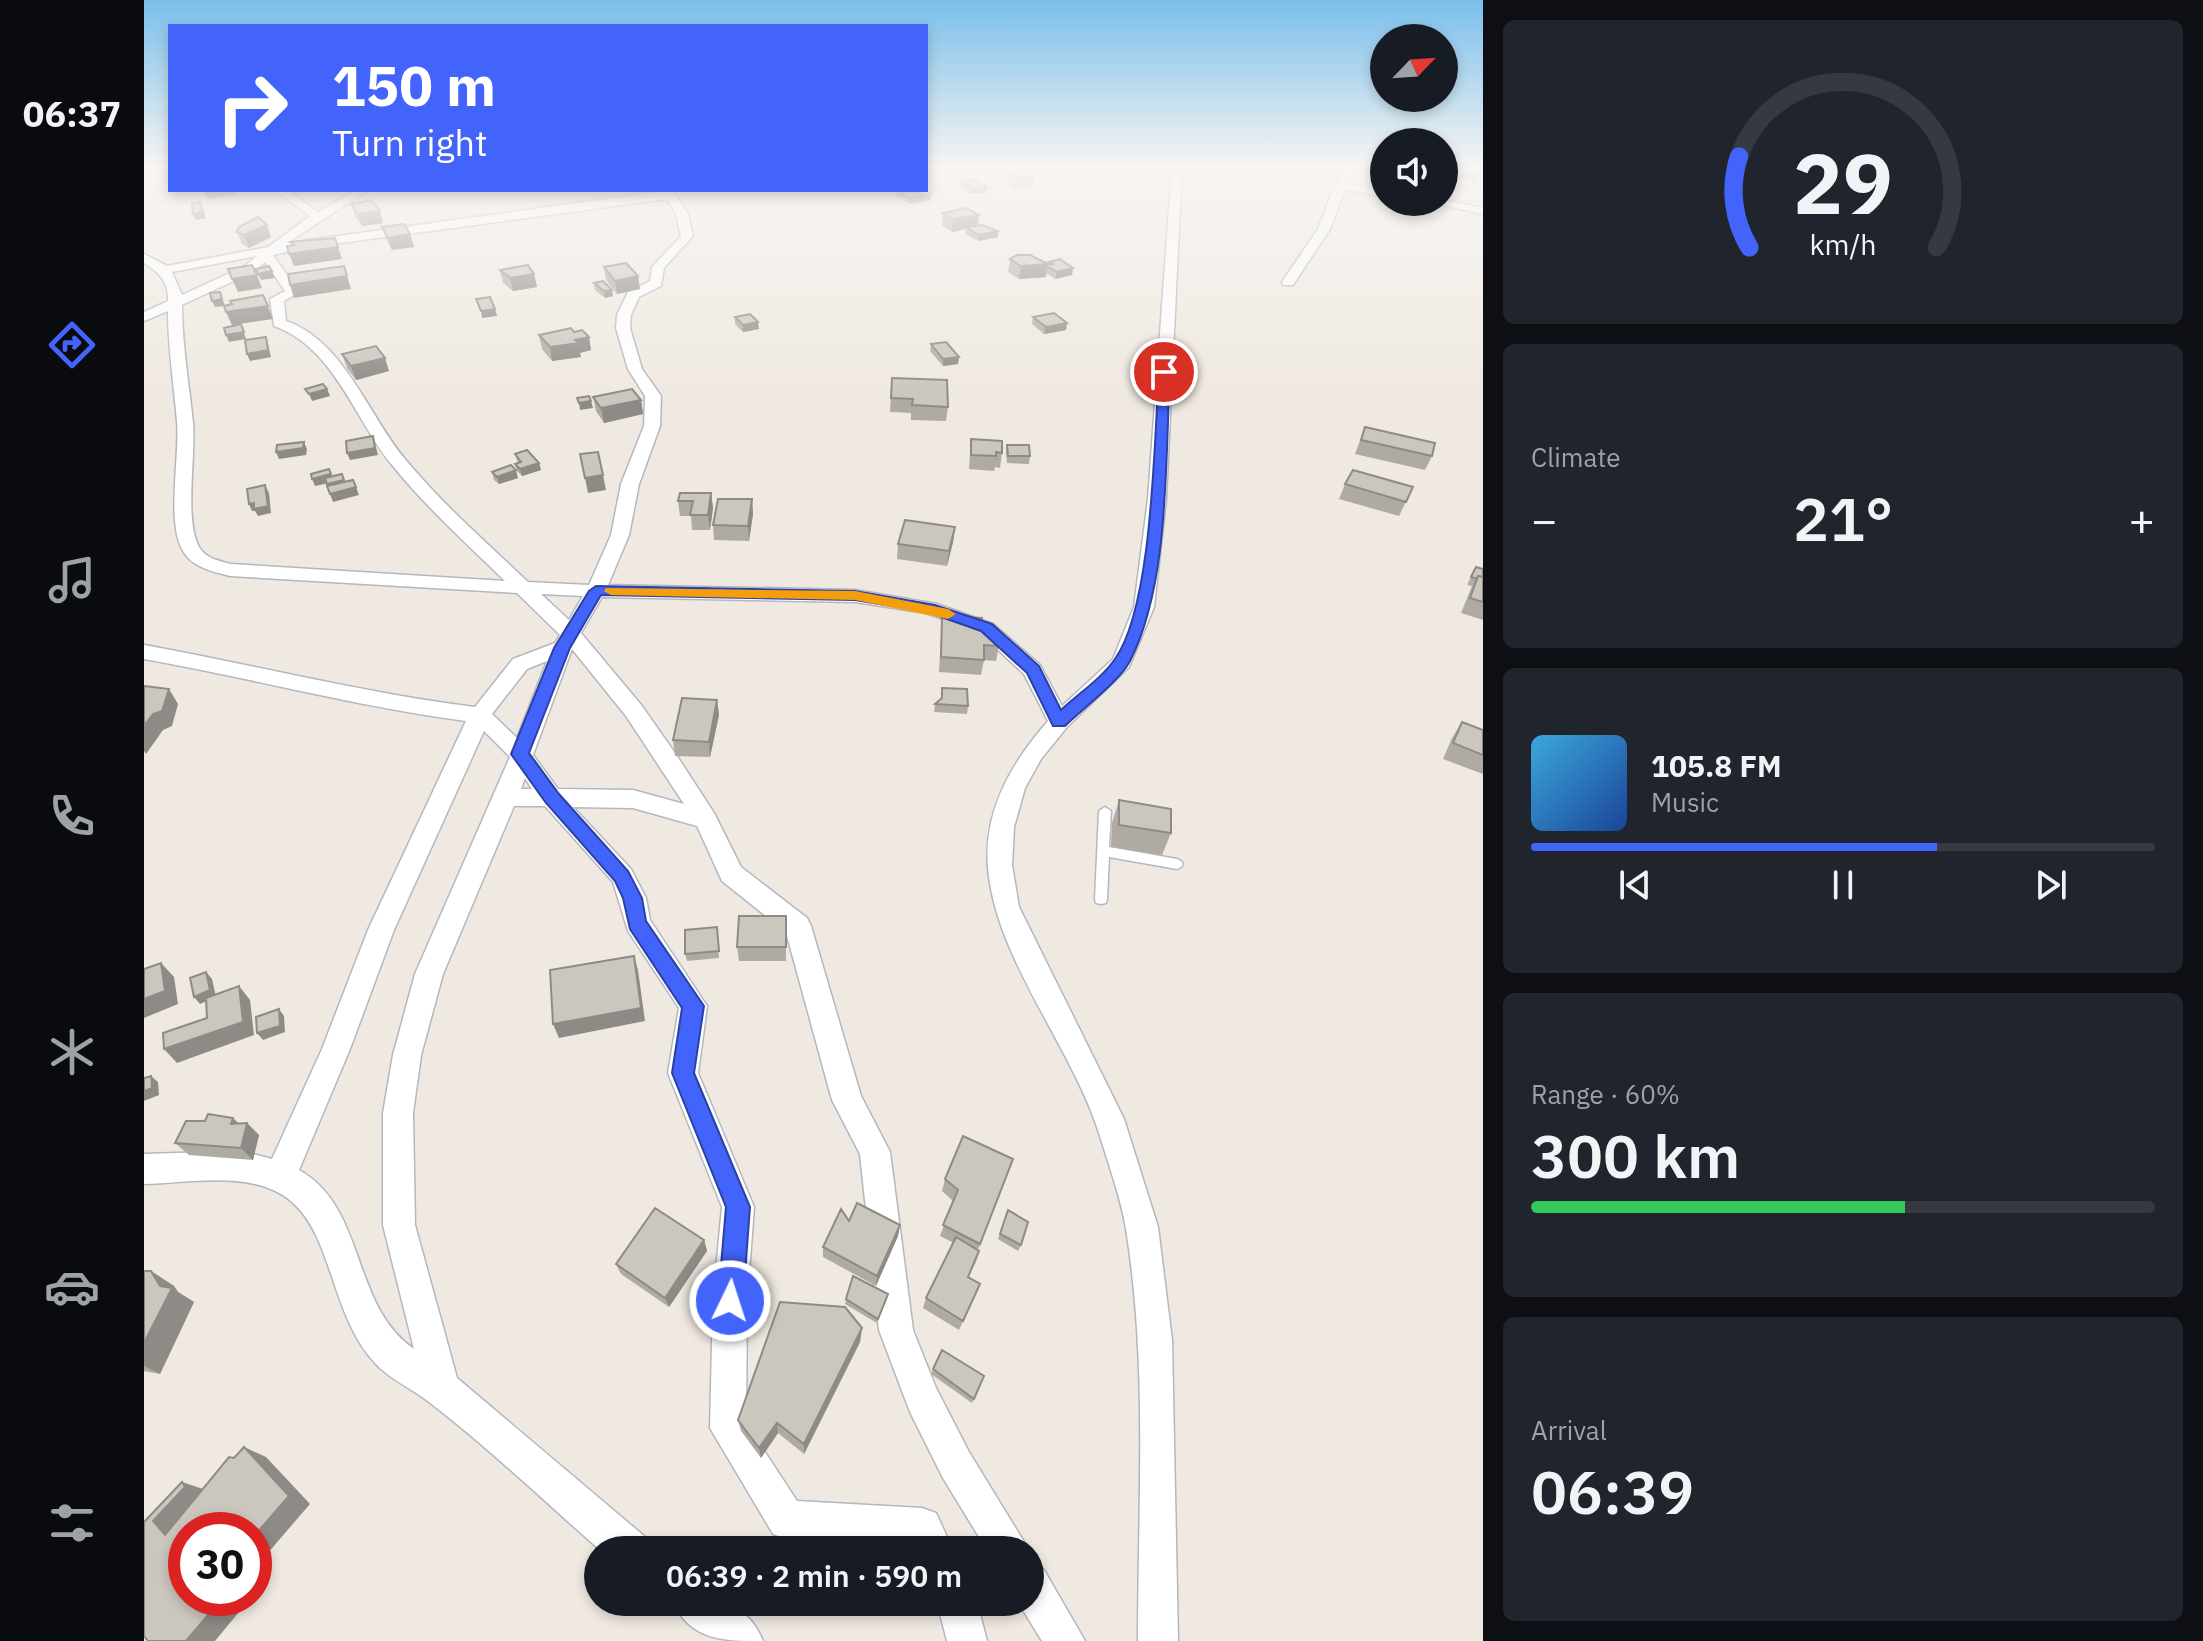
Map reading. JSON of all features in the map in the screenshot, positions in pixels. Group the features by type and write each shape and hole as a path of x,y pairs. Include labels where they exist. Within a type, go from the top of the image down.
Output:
{"street":[{"path":"144,317 225,281 283,244"},
{"path":"165,270 327,244"},
{"path":"442,1389 399,1225 398,1113 407,1055 429,974 506,797 566,641 596,591 620,535 630,484 652,426 653,396 635,369 623,328 624,315 633,295 656,283 658,267 683,244"},
{"path":"1158,1641 1155,1340 1142,1227 1113,1129 1006,907 1000,865 1002,827 1013,788 1032,754 1059,722 1122,662 1144,607 1157,499 1172,244"},
{"path":"1288,282 1314,244"},
{"path":"271,253 275,269 284,275 292,292 277,299 279,323 296,329 321,353 353,390 396,459 429,497 522,586 566,641 634,711 706,819 731,874 798,926 847,1100 875,1152 896,1330 923,1399 956,1465 1000,1536"},
{"path":"144,258 165,270 173,282 175,351 185,424 185,518 190,548 203,562 230,570 596,591 855,596 930,608 986,628 1033,670 1059,722"},
{"path":"280,1177 336,1049 381,930 480,715 520,664 566,641"},
{"path":"144,652 385,703 480,715 520,754 552,799 622,876 633,898 637,923 693,1006 683,1073 738,1207 730,1301 728,1428 787,1520 922,1527 926,1536"},
{"path":"506,797 633,799 706,819"},
{"path":"144,1169 242,1166 280,1177 303,1190 326,1217 358,1310 388,1352 442,1389 614,1536"},
{"path":"1044,1607 1065,1641"},
{"path":"711,1616 743,1641"},
{"path":"961,1616 967,1641"}],"lane":[{"path":"1101,899 1105,811"},
{"path":"1103,851 1177,864"}],"building":[{"path":"337,244 338,247 289,254 287,246"},
{"path":"1017,255 1030,255 1048,264 1021,266 1010,259"},
{"path":"1060,259 1073,268 1057,272 1046,266"},
{"path":"626,263 638,276 615,281 604,267"},
{"path":"252,265 257,275 232,279 228,269"},
{"path":"528,265 534,274 510,278 500,270"},
{"path":"269,266 272,271 258,274 256,269"},
{"path":"344,266 347,276 290,285 288,274"},
{"path":"603,281 612,290 604,291 594,283"},
{"path":"220,292 222,299 212,301 210,293"},
{"path":"263,295 268,306 226,312 224,306 232,304 230,301"},
{"path":"490,297 495,309 481,311 476,299"},
{"path":"1054,313 1067,323 1046,327 1033,317"},
{"path":"750,314 758,322 743,325 735,317"},
{"path":"241,324 244,332 226,335 224,328"},
{"path":"571,328 574,332 582,330 589,337 575,340 579,343 550,347 539,335"},
{"path":"266,337 268,350 247,354 245,340"},
{"path":"946,342 959,357 943,359 931,344"},
{"path":"376,346 385,358 351,366 342,354"},
{"path":"892,378 947,380 948,407 912,405 913,399 891,398"},
{"path":"323,384 327,389 309,394 305,389"},
{"path":"632,389 641,400 601,408 593,397"},
{"path":"589,396 591,401 579,403 577,398"},
{"path":"1365,427 1435,443 1432,456 1361,440"},
{"path":"373,436 375,448 347,453 346,441"},
{"path":"971,439 1002,441 1002,453 996,452 996,456 971,455"},
{"path":"304,442 303,448 276,452 277,445"},
{"path":"1007,445 1029,445 1030,456 1008,456"},
{"path":"527,450 539,463 520,469 515,464 521,462 515,454"},
{"path":"598,452 603,475 585,478 580,454"},
{"path":"511,465 516,470 497,477 492,472"},
{"path":"329,469 331,474 312,479 311,474"},
{"path":"1353,470 1413,487 1406,502 1345,484"},
{"path":"342,474 344,480 327,484 325,478"},
{"path":"353,480 356,487 330,494 327,486"},
{"path":"265,485 268,506 254,509 254,503 249,504 247,489"},
{"path":"680,493 711,493 708,515 690,515 693,501 678,501"},
{"path":"718,499 752,499 748,526 713,525"},
{"path":"905,520 955,527 949,551 898,544"},
{"path":"1476,567 1483,569 1483,577 1471,577"},
{"path":"1478,576 1483,577 1483,602 1470,598"},
{"path":"942,616 982,618 982,631 998,632 999,646 984,645 984,660 941,657"},
{"path":"144,686 169,689 162,711 153,714 144,726"},
{"path":"942,688 967,689 968,706 935,704 942,698"},
{"path":"682,698 717,700 709,742 673,740"},
{"path":"1462,722 1483,730 1483,755 1453,743"},
{"path":"1119,800 1171,809 1171,833 1119,825"},
{"path":"739,916 786,916 786,947 737,947"},
{"path":"717,927 719,951 685,954 685,930"},
{"path":"634,956 641,1008 553,1024 550,970"},
{"path":"161,963 165,991 144,999 144,969"},
{"path":"206,972 210,990 194,997 190,978"},
{"path":"239,986 243,1022 164,1049 163,1033 207,1018 206,998"},
{"path":"279,1009 280,1026 257,1033 256,1017"},
{"path":"151,1076 152,1088 144,1091 144,1078"},
{"path":"208,1114 233,1118 231,1124 247,1123 241,1148 175,1143 186,1121 205,1121"},
{"path":"963,1136 1013,1159 980,1244 943,1225 958,1190 945,1179"},
{"path":"857,1203 900,1225 877,1276 823,1247 841,1209 849,1221"},
{"path":"655,1208 704,1240 665,1298 616,1264"},
{"path":"1008,1210 1028,1222 1021,1245 1000,1234"},
{"path":"956,1237 979,1251 968,1277 980,1284 963,1321 926,1298"},
{"path":"144,1271 151,1271 160,1286 172,1288 144,1343"},
{"path":"853,1276 888,1294 878,1319 846,1299"},
{"path":"780,1302 845,1307 862,1328 804,1444 777,1423 759,1448 738,1420"},
{"path":"942,1350 984,1376 974,1399 933,1369"},
{"path":"244,1447 289,1496 272,1515 272,1512 184,1512 229,1457 234,1458"},
{"path":"182,1482 185,1487 153,1521 165,1535 168,1531 168,1616 207,1616 186,1641 148,1641 144,1636 144,1522"}],"slow traffic":[{"path":"611,591 855,596 930,608 948,614"}],"route":[{"path":"730,1301 738,1207 712,1136 683,1073 693,1006 637,923 633,898 622,876 552,799 520,754 562,648 596,591 855,596 930,608 986,628 1033,670 1059,722 1122,662 1144,607 1157,499 1164,372"}]}
